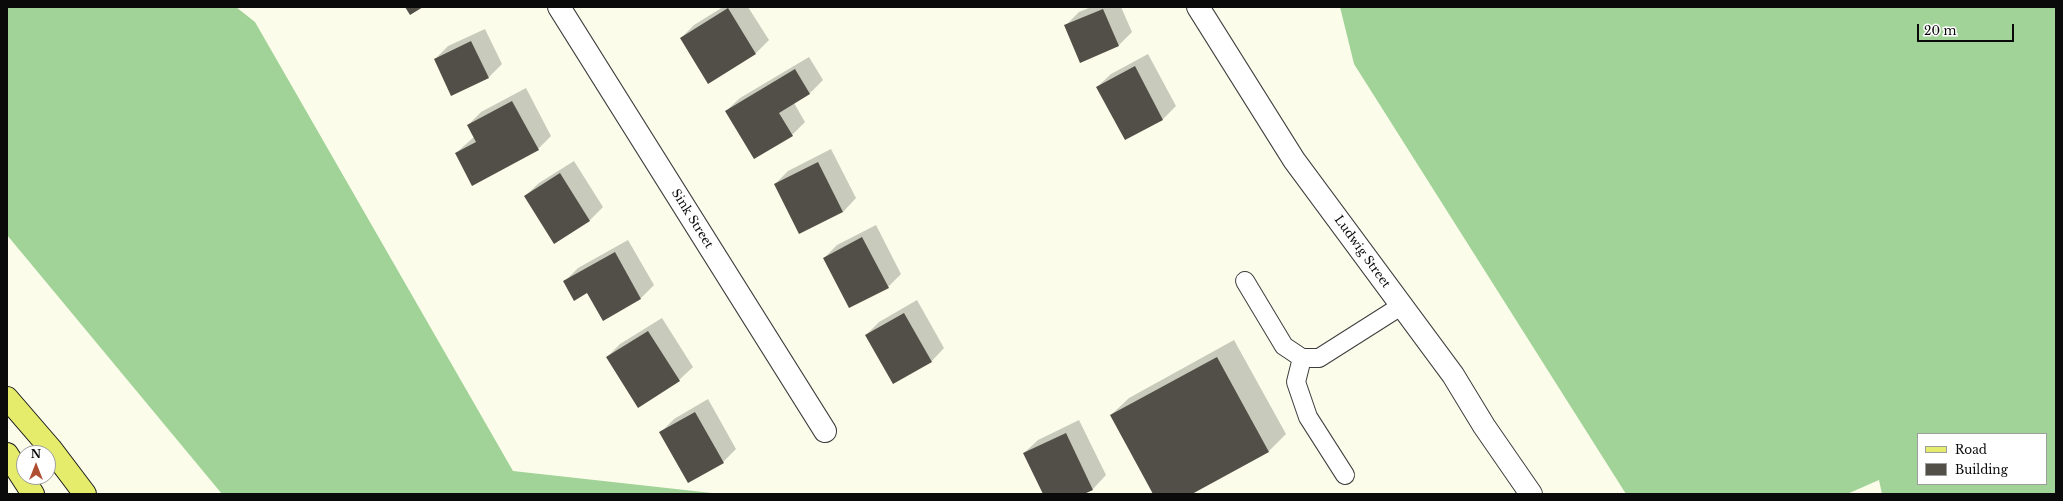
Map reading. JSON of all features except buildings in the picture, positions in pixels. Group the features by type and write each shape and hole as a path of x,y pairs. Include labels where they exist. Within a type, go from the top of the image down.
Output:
{"main road":[{"path":"7,398 51,449 84,494"},
{"path":"7,454 32,494"}],"street":[{"name":"Sink Street","path":"560,7 825,431"},
{"name":"Ludwig Street","path":"1198,7 1294,160 1453,375 1484,426 1531,494"}],"lane":[{"path":"1244,282 1284,346 1302,358 1319,358 1401,306"},
{"path":"1302,358 1296,382 1308,417 1345,475"}],"green space":[{"path":"7,7 236,7 255,22 513,471 721,494 222,494 7,235"},
{"path":"1340,7 2056,7 2056,494 1882,494 1879,480 1847,494 1626,494 1354,64"}]}
